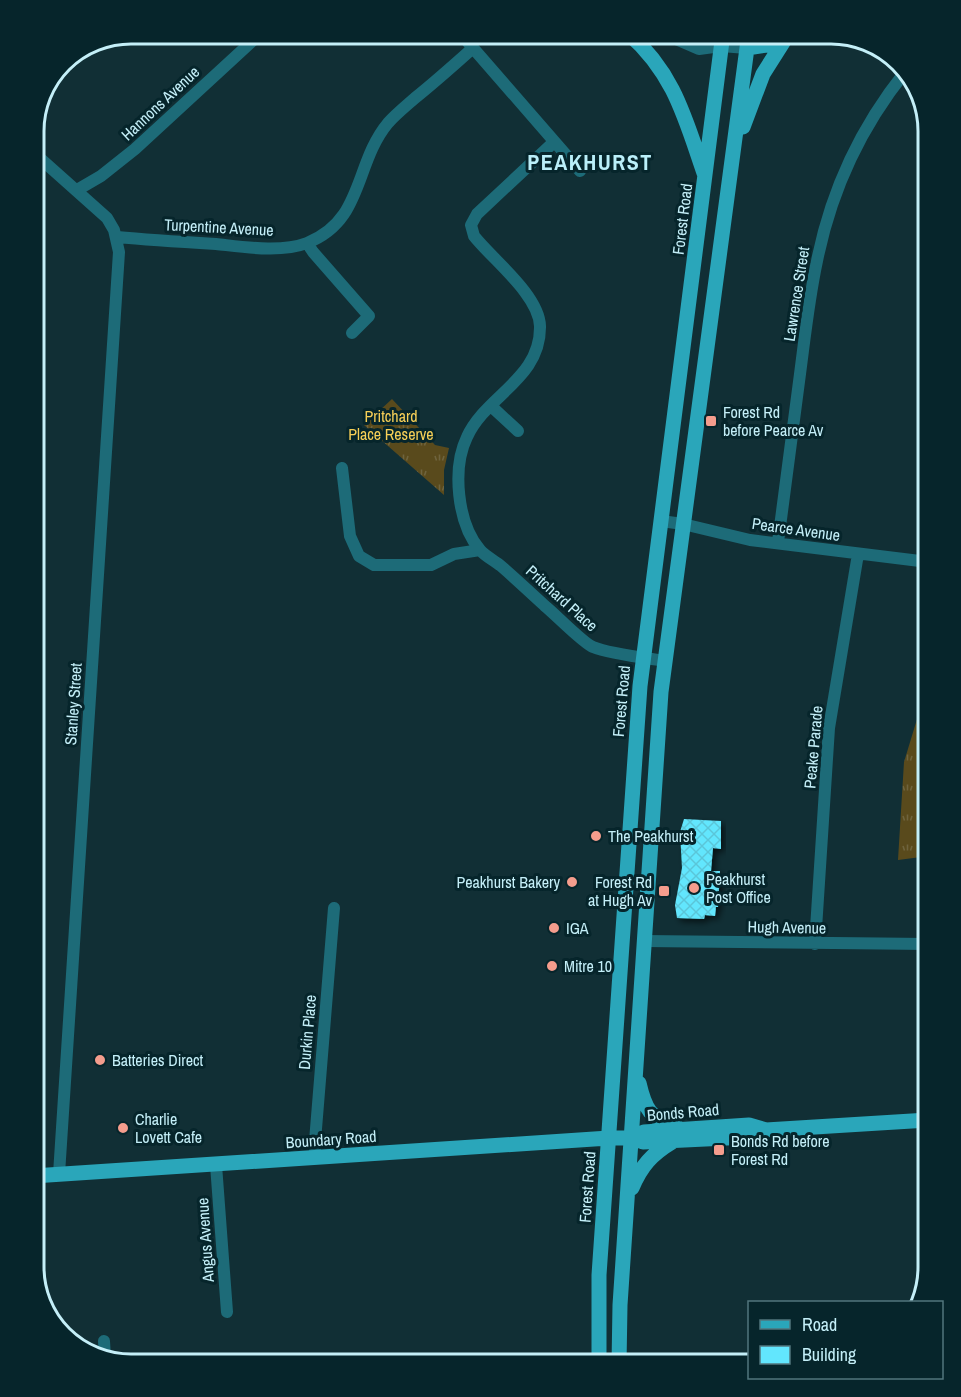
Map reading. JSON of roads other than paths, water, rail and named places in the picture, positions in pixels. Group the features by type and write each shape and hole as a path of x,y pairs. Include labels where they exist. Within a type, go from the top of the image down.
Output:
{"main road":[{"path":"638,44 654,62 677,98 687,119 705,176"},
{"name":"Forest Road","path":"599,1354 598,1299 636,729 643,657 722,44"},
{"path":"619,1354 620,1305 665,661 747,44"},
{"path":"732,157 758,85 782,44"},
{"path":"627,1200 644,1163 679,1135 647,1109 636,1068"},
{"name":"Bonds Road","path":"632,1138 644,1132 679,1135 748,1125 766,1130 918,1121"},
{"name":"Boundary Road","path":"44,1175 632,1138"}],"street":[{"name":"Hannons Avenue","path":"77,190 102,176 135,149 249,44"},
{"path":"470,44 580,171"},
{"path":"687,44 699,49 712,44"},
{"name":"Turpentine Avenue","path":"117,237 253,248 293,246 307,243 326,233 343,218 352,203 366,162 378,136 390,120 473,48"},
{"name":"Lawrence Street","path":"778,542 820,245 849,160 878,110 901,79"},
{"name":"Pritchard Place","path":"554,142 477,214 471,225 474,236 533,303 540,324 534,357 516,382 491,406 468,434 461,452 459,492 465,518 480,550 592,647 665,661"},
{"path":"44,162 107,218 117,237"},
{"name":"Stanley Street","path":"58,1173 119,270 117,237"},
{"path":"307,243 369,316 352,333"},
{"path":"491,406 518,431"},
{"path":"342,468 350,536 359,556 374,565 431,565 454,554 480,550"},
{"name":"Pearce Avenue","path":"661,521 750,540 918,561"},
{"name":"Peake Parade","path":"815,944 829,728 858,554"},
{"name":"Durkin Place","path":"315,1158 334,908"},
{"name":"Hugh Avenue","path":"645,941 918,944"},
{"name":"Angus Avenue","path":"216,1165 227,1312"},
{"path":"104,1341 105,1349"}],"place":[{"name":"Forest Rd before Pearce Av","path":"711,421"},
{"name":"The Peakhurst","path":"596,836"},
{"name":"Peakhurst Bakery","path":"572,882"},
{"name":"Peakhurst Post Office","path":"694,888"},
{"name":"Forest Rd at Hugh Av","path":"664,891"},
{"name":"IGA","path":"554,928"},
{"name":"Mitre 10","path":"552,966"},
{"name":"Batteries Direct","path":"100,1060"},
{"name":"Charlie Lovett Cafe","path":"123,1128"},
{"name":"Bonds Rd before Forest Rd","path":"719,1150"}],"district":[{"name":"PEAKHURST","path":"590,162"}],"park label":[{"name":"Pritchard Place Reserve","path":"391,425"}]}
